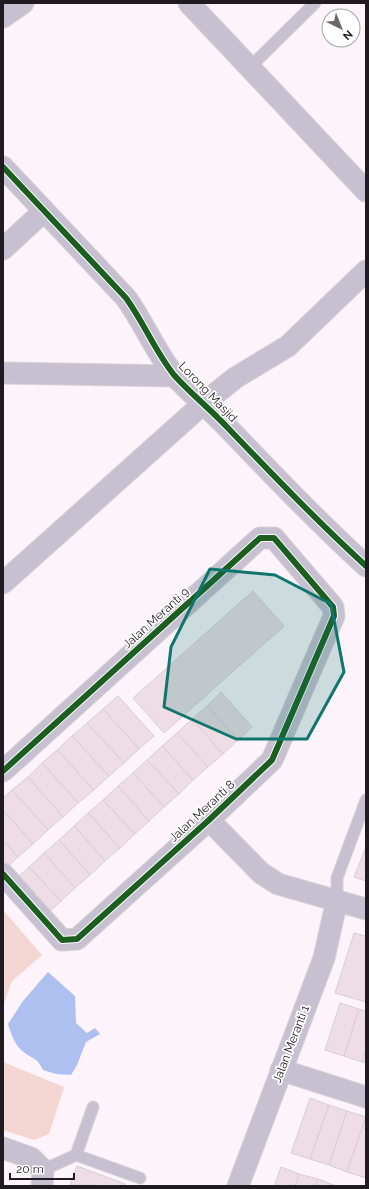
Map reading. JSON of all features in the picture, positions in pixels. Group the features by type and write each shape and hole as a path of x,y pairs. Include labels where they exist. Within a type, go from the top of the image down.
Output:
{"street":[{"path":"3,17 23,3"},
{"path":"190,3 366,190"},
{"name":"Lorong Masjid","path":"3,167 126,298 139,315 153,346 175,376 204,403 318,522 366,566"},
{"path":"3,249 44,211"},
{"path":"3,584 204,403 235,378 288,346 366,271"},
{"path":"3,373 175,376"},
{"name":"Jalan Meranti 9","path":"3,771 260,538 274,538 322,592"},
{"name":"Jalan Meranti 8","path":"6,878 62,940 76,938 210,820 272,760 334,616 333,607 322,592"},
{"path":"210,820 261,873 278,884 366,909"},
{"name":"Jalan Meranti 1","path":"238,1186 324,958 337,900"},
{"path":"281,1070 366,1097"},
{"path":"3,1148 31,1158 42,1178"}],"lane":[{"path":"250,66 315,3"},
{"path":"337,900 337,878 366,800"},
{"path":"42,1178 76,1155 93,1107"},
{"path":"76,1155 140,1178"}],"highlighted area":[{"path":"210,569 275,575 331,604 344,672 307,739 236,739 164,707 171,647"}],"shaded area":[{"path":"3,910 42,955 12,981 3,1006"},
{"path":"3,1062 64,1087 49,1134 34,1140 3,1130"}],"water":[{"path":"48,972 75,996 76,1023 87,1033 95,1028 100,1034 86,1042 77,1065 71,1075 56,1074 43,1070 37,1061 19,1048 12,1036 8,1024 23,1001"}],"building":[{"path":"253,591 284,626 164,733 133,698"},
{"path":"221,692 252,727 238,740 207,706"},
{"path":"118,696 154,736 139,749 103,709"},
{"path":"207,706 238,740 223,754 192,719"},
{"path":"103,709 139,749 124,763 87,723"},
{"path":"192,719 223,754 208,767 177,733"},
{"path":"87,723 124,763 109,776 72,736"},
{"path":"177,733 208,767 193,780 162,746"},
{"path":"72,736 109,776 94,790 57,750"},
{"path":"162,746 193,780 179,794 147,760"},
{"path":"57,750 94,790 78,803 42,763"},
{"path":"147,760 179,794 164,807 133,773"},
{"path":"42,763 78,803 63,817 28,777"},
{"path":"133,773 164,807 149,821 118,786"},
{"path":"28,777 63,817 48,830 12,790"},
{"path":"118,786 149,821 135,834 103,800"},
{"path":"12,790 48,830 33,844 3,810 3,798"},
{"path":"103,800 135,834 120,848 88,813"},
{"path":"3,810 33,844 18,857 3,840"},
{"path":"88,813 120,848 105,861 74,826"},
{"path":"74,826 105,861 90,875 59,840"},
{"path":"3,840 18,857 3,871"},
{"path":"59,840 90,875 75,888 44,853"},
{"path":"366,847 366,881 354,877"},
{"path":"44,853 75,888 61,901 29,867"},
{"path":"29,867 61,901 46,915 15,880"},
{"path":"354,933 366,936 366,1002 335,993"},
{"path":"340,1003 359,1009 344,1056 325,1050"},
{"path":"359,1009 366,1011 366,1051 362,1062 344,1056"},
{"path":"366,1051 366,1063 362,1062"},
{"path":"310,1098 329,1105 310,1159 291,1153"},
{"path":"329,1105 347,1111 329,1165 310,1159"},
{"path":"347,1111 366,1117 347,1172 329,1165"},
{"path":"366,1117 366,1178 347,1172"},
{"path":"77,1166 125,1184 125,1186 70,1185"},
{"path":"281,1167 299,1174 295,1186 274,1186"},
{"path":"299,1174 318,1179 315,1186 295,1186"},
{"path":"318,1179 336,1186 315,1186"}],"cycle path":[{"path":"3,167 126,298 174,375 312,515 366,566"},
{"path":"3,771 260,538 274,538 333,607 334,616 272,760 209,820 77,939 62,940 3,874"}]}
